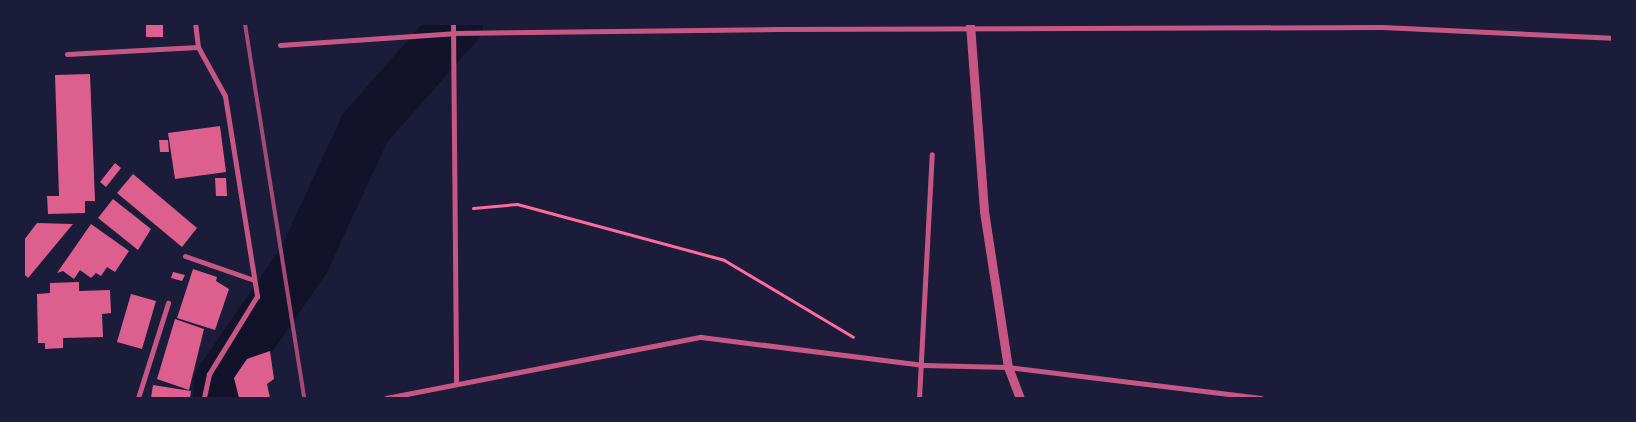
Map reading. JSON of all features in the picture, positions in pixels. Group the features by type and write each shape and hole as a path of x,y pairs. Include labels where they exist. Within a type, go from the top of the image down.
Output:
{"street":[{"path":"195,24 198,47 225,96 257,296 209,374 204,398"},
{"path":"453,24 456,382"},
{"path":"578,32 579,24"},
{"path":"280,45 454,33 578,32 781,26 1383,25 1612,38"},
{"path":"970,27 984,211 1008,367 1020,398"},
{"path":"67,54 198,47"},
{"path":"919,398 923,364 932,154"},
{"path":"185,256 254,280"},
{"path":"138,398 168,302"},
{"path":"386,398 456,382 701,337 923,364 1008,367 1261,398"}],"path":[{"path":"455,210 517,204 724,260 859,340"}],"building":[{"path":"146,24 163,24 163,37 146,37"},
{"path":"90,74 95,201 85,201 85,213 48,214 47,196 59,196 55,75"},
{"path":"220,126 226,172 175,179 168,133"},
{"path":"159,140 168,140 169,152 160,152"},
{"path":"115,163 121,168 106,187 100,182"},
{"path":"133,174 197,228 182,247 117,193"},
{"path":"215,178 226,178 227,196 216,196"},
{"path":"113,199 151,229 138,250 98,218"},
{"path":"37,223 73,224 28,278 24,274 24,240"},
{"path":"91,224 129,251 115,272 107,267 101,276 96,273 91,278 80,270 74,279 63,271 57,273"},
{"path":"193,269 217,277 216,281 229,289 215,330 177,318"},
{"path":"173,272 185,275 182,281 171,278"},
{"path":"79,282 79,291 110,290 111,313 102,314 103,337 63,338 63,348 45,349 45,343 38,343 37,294 50,293 50,283"},
{"path":"131,294 156,301 142,349 117,342"},
{"path":"175,319 204,329 189,390 157,379"},
{"path":"270,351 274,379 267,384 270,398 239,398 234,378 247,359"},
{"path":"153,385 191,391 190,398 151,398"}],"waterway":[{"path":"219,398 220,382 304,260 365,128 457,24"}],"railway":[{"path":"245,24 304,398"}]}
